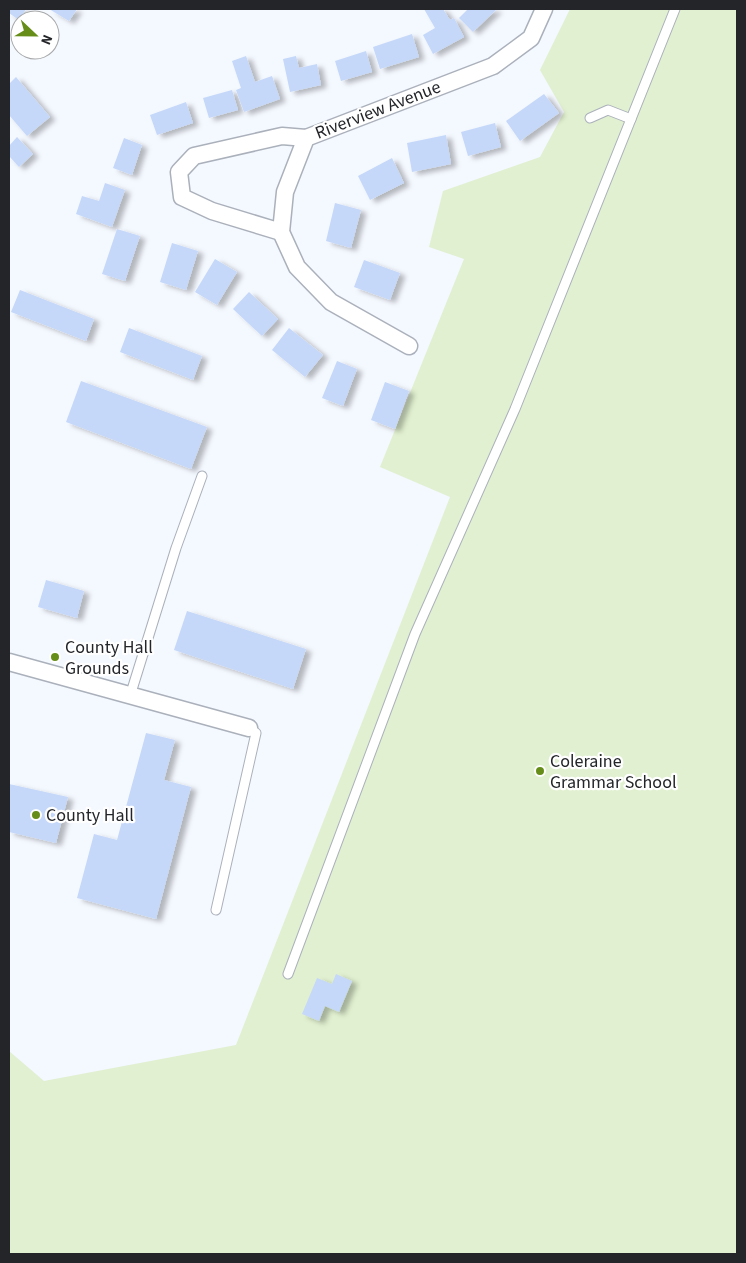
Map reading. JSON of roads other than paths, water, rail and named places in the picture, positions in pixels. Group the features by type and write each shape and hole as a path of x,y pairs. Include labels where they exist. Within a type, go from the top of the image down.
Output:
{"street":[{"name":"Riverview Avenue","path":"281,232 285,192 306,138 492,66 531,38 544,9"},
{"path":"306,138 282,136 194,156 179,172 182,197 212,211 281,232 297,267 331,302 409,346"},
{"path":"9,662 249,728"}],"lane":[{"path":"288,974 416,634 515,409 675,9"},
{"path":"590,118 608,110 631,118"},
{"path":"130,696 176,548 202,476"},
{"path":"216,910 256,733 249,728"}],"place":[{"name":"County Hall Grounds","path":"55,657"},
{"name":"Coleraine Grammar School","path":"540,771"},
{"name":"County Hall","path":"36,815"}]}
